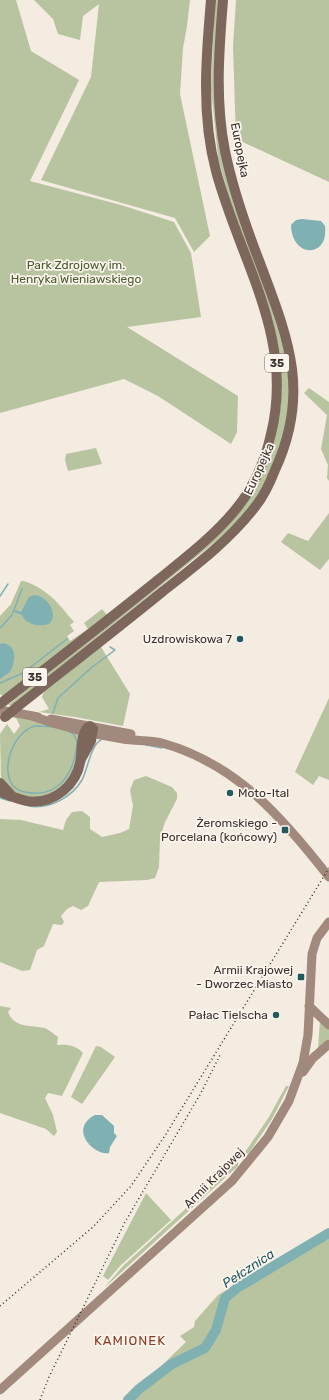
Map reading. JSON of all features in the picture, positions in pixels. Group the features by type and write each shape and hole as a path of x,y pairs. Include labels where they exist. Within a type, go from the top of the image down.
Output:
{"main road":[{"name":"Europejka","path":"1,713 218,529 246,495 259,473 268,447 276,416 278,393 277,360 271,327 226,202 216,170 212,149 205,75 211,0"},
{"name":"Europejka","path":"1,713 17,707 189,571 240,524 255,507 267,488 281,458 287,438 294,388 292,364 285,331 233,186 225,149 220,113 218,78 223,0"},
{"path":"1,713 32,716 58,725 168,745 206,759 230,773 248,787 295,836 329,877"},
{"path":"0,792 25,800 38,801 59,794 73,780 81,759 89,730"},
{"path":"0,782 12,796"},
{"name":"Armii Krajowej","path":"0,1390 232,1181 268,1137 289,1101 298,1078 308,1035 312,954 317,938 329,922"},
{"path":"309,1006 329,1025"},
{"path":"298,1078 313,1058 329,1044"}],"green space":[{"name":"Park Zdrojowy im. Henryka Wieniawskiego","path":"0,0 16,0 31,51 79,80 30,181 121,205 174,222 191,253 201,317 127,327 238,396 237,432 231,444 158,396 124,379 0,413"},
{"path":"34,0 190,0 183,48 180,94 210,236 194,252 175,218 41,180 91,77 99,4 83,16 80,40 58,34 53,19"},
{"path":"215,0 220,0 216,108 288,365 289,406 282,446 260,493 242,517 215,542 12,706 8,705 216,537 273,444 281,405 281,362 272,318 230,203 218,157 211,88"},
{"path":"236,0 329,0 329,182 236,139 233,47"},
{"path":"309,388 329,402 329,481 327,478 328,465 321,449 327,415 304,393"},
{"path":"96,448 102,464 68,471 65,460 66,454"},
{"path":"329,513 329,559 320,570 281,542 288,533 308,541"},
{"path":"21,581 33,585 47,593 58,603 74,622 70,625 74,631 67,636 70,641 88,629 84,623 102,609 108,616 4,697 0,694 0,616 11,604"},
{"path":"101,647 130,694 123,726 39,712 49,709 42,697 44,692"},
{"path":"329,698 329,780 319,776 313,785 295,772"},
{"path":"0,714 28,718 78,734 80,738 76,762 70,777 65,784 51,793 35,797 18,794 1,780 0,734 7,724 14,734 20,726 16,718"},
{"path":"146,776 172,787 177,793 177,799 165,822 160,838 159,867 155,878 147,880 99,882 88,906 81,910 73,906 67,909 61,916 64,922 62,925 53,924 44,946 37,950 30,970 22,971 0,962 0,819 21,820 63,830 66,820 72,812 82,811 90,817 90,829 102,837 120,833 129,829 133,806 130,790 134,780"},
{"path":"0,1006 11,1008 8,1012 14,1021 23,1025 49,1030 58,1037 57,1045 71,1046 77,1048 83,1053 62,1096 48,1093 45,1098 53,1115 57,1132 54,1136 46,1129 0,1113"},
{"path":"320,1021 329,1029 329,1039 318,1048"},
{"path":"96,1046 101,1047 115,1057 82,1104 71,1097"},
{"path":"286,1086 289,1086 272,1119 249,1153 243,1155 269,1117"},
{"path":"238,1161 238,1166 104,1288 123,1266"},
{"path":"146,1193 171,1220 120,1266 108,1280 103,1276"},
{"path":"329,1230 329,1400 126,1400 186,1342 180,1336 194,1327 195,1321 218,1295"}],"water":[{"path":"302,219 321,221 325,226 325,237 322,244 316,249 303,249 297,244 293,236 291,225 296,220"},
{"path":"35,595 46,600 51,606 53,618 49,624 42,625 30,623 22,615 14,612 15,610 21,612 29,597"},
{"path":"4,643 12,648 14,659 10,672 0,679 0,644"},
{"path":"95,1115 102,1115 114,1126 114,1133 117,1136 110,1147 109,1153 103,1153 97,1150 86,1140 84,1127 87,1121"}],"waterway":[{"path":"0,596 8,584"},
{"path":"0,628 12,615 22,589"},
{"path":"0,683 23,673 67,639"},
{"path":"53,713 58,698 91,668 115,650 110,647"},
{"path":"35,726 60,728 73,734 77,742 71,768 63,781 57,787 42,793 28,793 17,789 13,786 9,779 8,770 8,761 15,743 27,730 35,726"},
{"path":"29,806 37,807 52,804 66,797 72,792 82,780 93,750 99,741 103,739"},
{"path":"146,745 162,748"},
{"path":"0,798 10,801"},
{"name":"Pełcznica","path":"128,1400 139,1389 172,1364 205,1348 216,1330 225,1298 237,1288 329,1233"}],"railway":[{"path":"0,1306 93,1227 131,1186 166,1134 329,868"},
{"path":"40,1400 49,1377 125,1222 201,1093 221,1053"}],"place":[{"name":"Uzdrowiskowa 7","path":"240,639"},
{"name":"Moto-Ital","path":"230,793"},
{"name":"Żeromskiego - Porcelana (końcowy)","path":"285,830"},
{"name":"Armii Krajowej - Dworzec Miasto","path":"301,977"},
{"name":"Pałac Tielscha","path":"276,1015"}],"district":[{"name":"KAMIONEK","path":"130,1340"}]}
